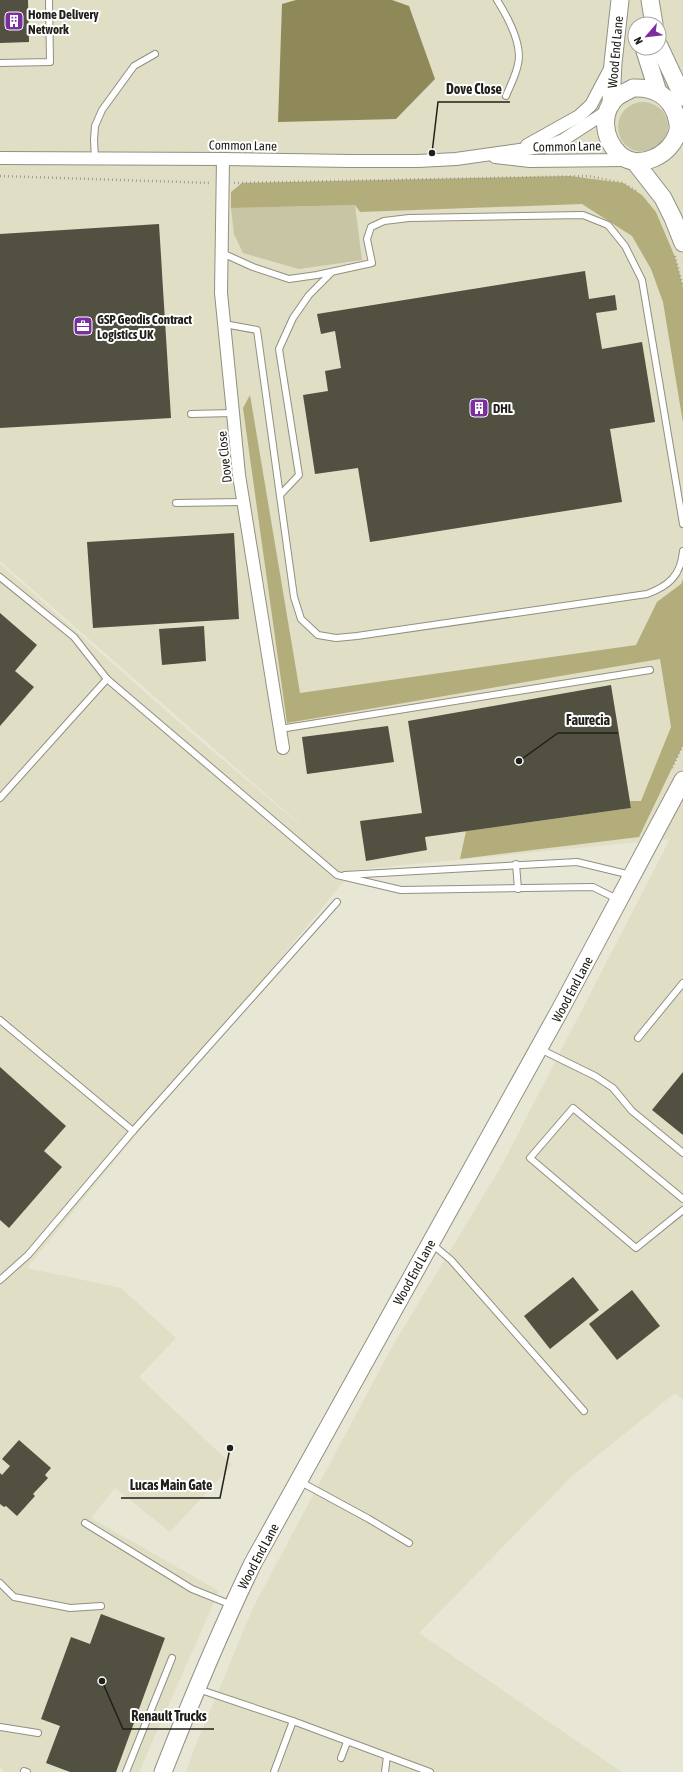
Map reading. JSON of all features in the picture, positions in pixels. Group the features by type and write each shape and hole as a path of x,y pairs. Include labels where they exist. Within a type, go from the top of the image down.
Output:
{"street":[{"name":"Wood End Lane","path":"608,108 620,0"},
{"name":"Wood End Lane","path":"643,16 646,0"},
{"path":"650,0 653,16"},
{"path":"647,56 658,92"},
{"path":"664,56 683,97"},
{"path":"520,149 579,116 591,105 613,63"},
{"path":"678,247 673,218 663,198 630,161 617,152 609,140 606,132 608,108 618,96 634,88 643,88 658,92 666,97 674,108 683,148"},
{"name":"Common Lane","path":"0,158 418,161 484,155 548,146 564,140 608,108"},
{"path":"630,161 646,160 666,151 678,130"},
{"name":"Common Lane","path":"484,155 530,161 630,161"},
{"name":"Dove Close","path":"224,159 221,293 233,413 243,502 284,748"},
{"name":"Wood End Lane","path":"163,1772 196,1688 232,1605 253,1563 539,1048 619,900 626,874 683,780"}],"lane":[{"path":"0,63 50,62 49,0"},
{"path":"497,0 504,11 517,42 519,63 506,96"},
{"path":"95,158 95,126 102,110 134,66 155,54"},
{"path":"222,253 253,267 289,279 372,264 367,239 371,227 384,221 409,218 542,217 583,215 608,225 624,246 642,280 683,524"},
{"path":"280,495 298,475 279,349 293,318 309,295 332,272"},
{"path":"224,324 257,330 294,597 301,619 318,634 336,638 647,594 661,589 672,580 680,568 683,551"},
{"path":"191,414 233,413"},
{"path":"176,503 243,502"},
{"path":"0,577 74,637 107,679 337,875 401,890 593,887 619,900"},
{"path":"280,730 650,670"},
{"path":"0,798 107,679"},
{"path":"337,875 516,864 577,862 626,874"},
{"path":"516,864 518,889"},
{"path":"0,1280 28,1255 133,1131 337,902"},
{"path":"638,1038 683,984"},
{"path":"0,1020 133,1131"},
{"path":"539,1048 595,1076 613,1088 632,1110 683,1153"},
{"path":"683,1199 573,1108 530,1158 636,1248 683,1210"},
{"path":"430,1243 452,1260 584,1410"},
{"path":"298,1480 410,1543"},
{"path":"85,1523 192,1589 232,1605"},
{"path":"0,1583 14,1597 70,1608 101,1606"},
{"path":"126,1772 172,1658"},
{"path":"196,1688 293,1721 430,1772"},
{"path":"274,1772 293,1721"},
{"path":"0,1727 38,1733"},
{"path":"341,1758 347,1742"},
{"path":"385,1772 387,1756"}],"path":[{"path":"0,176 223,183 589,176 623,183 642,195"},
{"path":"678,247 683,287"}],"shaded area":[{"path":"0,0 683,0 683,1400 675,1393 572,1476 419,1633 622,1772 186,1772 253,1608 392,1347 502,1165 670,839 353,870 27,1268 121,1288 176,1338 139,1377 232,1465 170,1532 115,1488 91,1518 219,1591 139,1772 5,1772 0,1766 0,564 189,731 326,847 0,561"},
{"path":"296,0 392,0 409,6 435,79 396,119 278,122 282,4"},
{"path":"638,102 648,102 661,109 668,122 668,132 661,145 648,152 638,152 629,148 622,141 618,132 618,122 622,113 629,106"},
{"path":"570,176 623,183 642,195 656,212 675,257 683,287 683,423 663,302 651,269 632,236 582,204 360,212 355,205 231,208 231,192 242,183"},
{"path":"355,205 362,260 299,269 243,253 234,234 231,208"},
{"path":"250,395 300,693 636,645 657,602 681,584 683,579 683,745 639,837 460,859 466,831 631,808 630,801 641,801 671,727 660,659 287,723 243,408"}],"building":[{"name":"Home Delivery Network","path":"0,0 28,0 29,42 0,43"},
{"name":"GSP Geodis Contract Logistics UK","path":"159,224 171,418 0,428 0,234"},
{"name":"DHL","path":"585,271 589,299 615,295 617,310 596,313 602,349 642,342 655,422 610,429 622,502 370,542 358,468 315,474 303,395 328,391 325,371 341,368 335,331 321,334 317,314"},
{"path":"234,533 239,619 93,628 87,542"},
{"path":"0,613 37,645 15,671 34,687 0,726"},
{"path":"204,626 206,661 162,665 159,629"},
{"path":"611,685 631,808 425,837 427,850 366,861 360,821 422,813 408,721"},
{"path":"388,726 394,762 307,774 302,737"},
{"path":"0,1067 66,1126 44,1151 62,1167 9,1228 0,1220"},
{"path":"683,1072 683,1135 652,1110"},
{"path":"573,1277 599,1310 550,1349 524,1316"},
{"path":"632,1290 660,1326 617,1360 589,1324"},
{"path":"19,1440 51,1468 45,1475 48,1478 33,1494 35,1496 17,1516 6,1506 4,1507 0,1504 0,1473 2,1475 10,1466 2,1459"},
{"path":"101,1614 165,1638 116,1772 70,1772 46,1763 60,1726 41,1719 71,1637 90,1644"}],"place":[{"name":"Home Delivery Network","path":"14,21"},
{"name":"Dove Close","path":"432,153"},
{"name":"GSP Geodis Contract Logistics UK","path":"83,326"},
{"name":"DHL","path":"479,408"},
{"name":"Faurecia","path":"519,761"},
{"name":"Lucas Main Gate","path":"230,1448"},
{"name":"Renault Trucks","path":"102,1681"}]}
